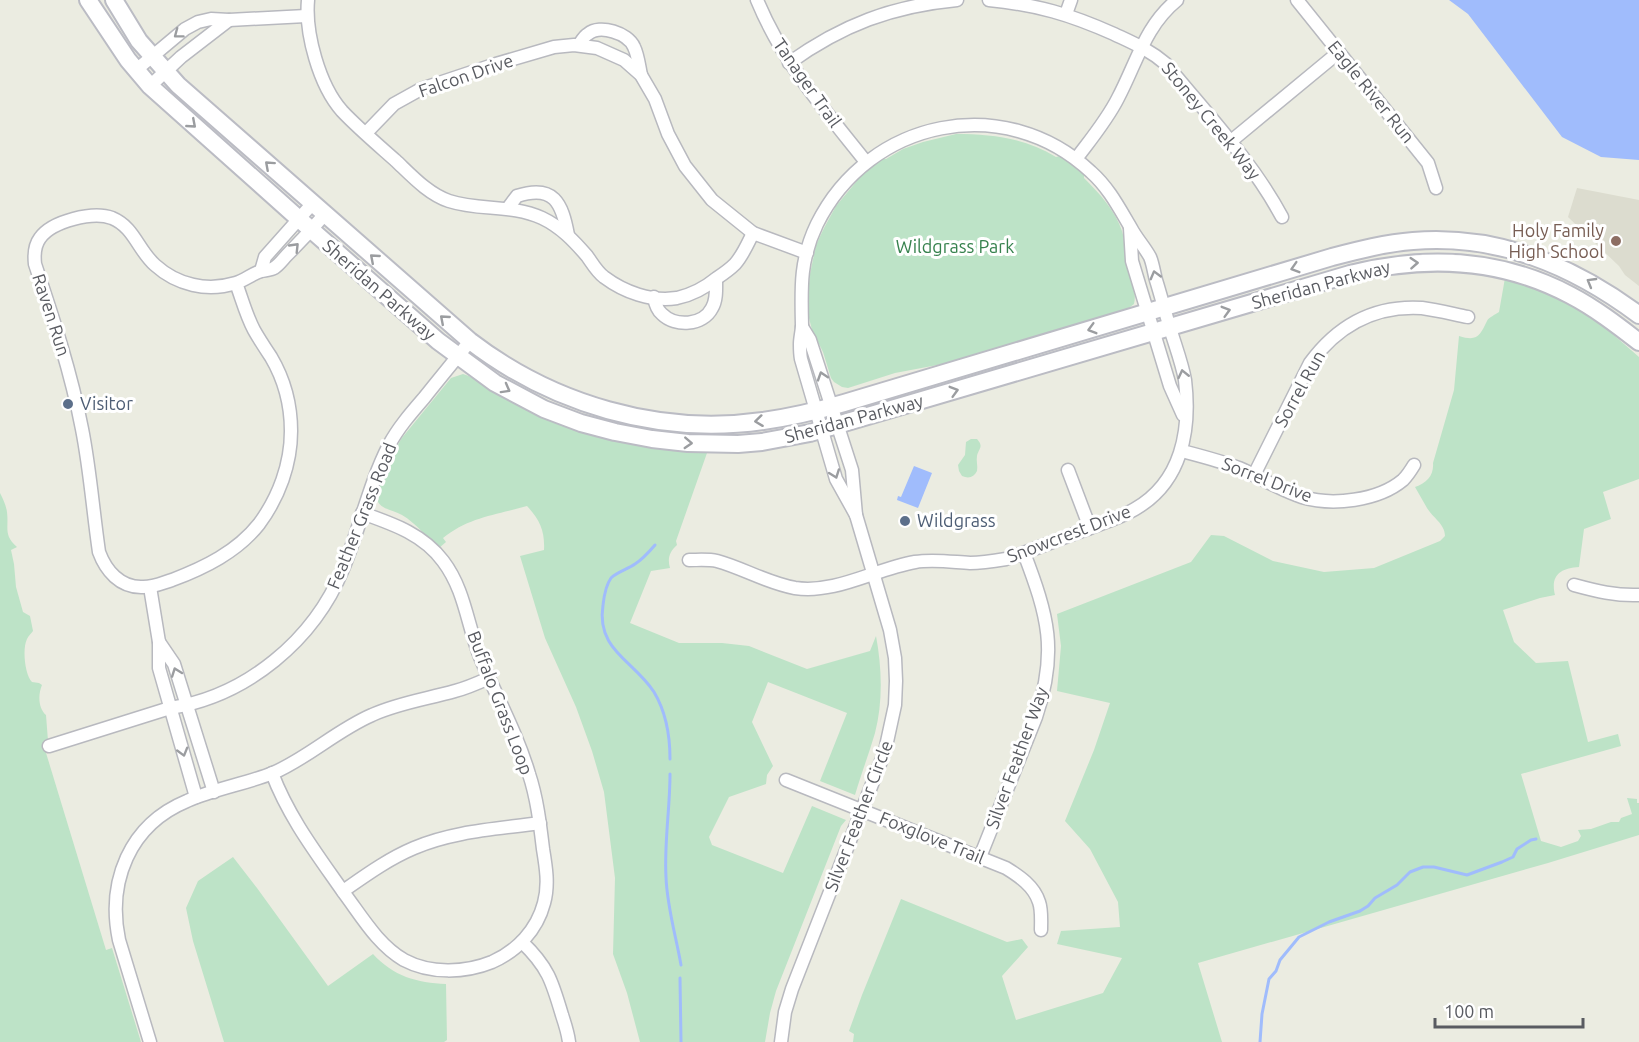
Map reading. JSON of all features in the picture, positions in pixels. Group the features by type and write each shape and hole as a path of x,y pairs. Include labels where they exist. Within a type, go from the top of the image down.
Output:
{"main road":[{"name":"Sheridan Parkway","path":"88,0 128,60 150,86 438,341 495,383 536,405 581,423 615,432 669,442 725,444 762,442 830,428 1373,268 1412,262 1448,262 1503,270 1528,277 1570,295 1639,342"},
{"name":"Sheridan Parkway","path":"114,0 128,25 152,57 178,85 470,341 515,372 547,388 581,402 628,416 670,422 725,424 762,421 824,409 1359,250 1414,241 1450,240 1488,244 1549,262 1589,281 1639,315"}],"street":[{"path":"308,0 306,16 317,60 328,89 341,109 416,180 442,198 467,205 508,208 534,214 555,224 568,235 602,275 620,288 654,297 676,298 696,291 716,279 734,265 742,255 753,232"},
{"name":"Tanager Trail","path":"757,0 765,21 789,63 866,162"},
{"path":"789,63 829,36 903,4 957,0"},
{"name":"Stoney Creek Way","path":"989,0 1016,3 1066,14 1156,55 1230,142 1270,195 1282,217"},
{"path":"1066,14 1071,0"},
{"path":"1076,159 1118,98 1149,31 1158,18 1177,0"},
{"name":"Eagle River Run","path":"1297,0 1428,163 1436,188"},
{"path":"136,70 184,29 198,22 211,19 306,16"},
{"path":"150,86 165,71 229,20"},
{"name":"Falcon Drive","path":"579,45 588,33 596,31 608,30 628,38 634,47 641,75 655,99 668,134 685,166 712,200 753,232 807,253"},
{"name":"Falcon Drive","path":"366,133 394,104 421,89 554,47 579,45 597,48 624,60 641,75"},
{"path":"1230,142 1340,52"},
{"path":"830,428 810,340 802,327 801,278 807,253 816,226 826,207 850,176 866,162 891,146 924,132 969,125 1005,128 1025,133 1058,147 1076,159 1104,185 1117,202 1150,258 1164,307 1162,330"},
{"path":"508,208 517,196 547,194 556,200 561,208 568,235"},
{"name":"Raven Run","path":"236,283 250,322 272,358 286,394 291,429 290,447 282,483 260,523 227,553 195,572 150,587 122,582 104,566 99,552 81,427 71,380 34,264 36,246 45,232 53,227 83,217 105,216 121,223 129,230 162,272 195,286 222,286 274,268 319,209"},
{"path":"1130,227 1132,261 1148,312 1162,330"},
{"path":"654,297 661,314 672,321 694,322 712,308 716,296 716,279"},
{"name":"Sorrel Run","path":"1254,475 1310,363 1321,348 1340,332 1361,319 1392,309 1425,309 1468,317"},
{"name":"Snowcrest Drive","path":"689,560 714,560 779,584 812,589 914,562 929,560 972,563 1006,559 1132,511 1150,498 1168,480 1182,451 1185,437 1184,377 1162,330"},
{"name":"Feather Grass Road","path":"50,746 232,688 272,663 290,647 321,611 333,591 390,443 403,423 470,341"},
{"name":"Silver Feather Circle","path":"830,428 852,470 856,515"},
{"name":"Silver Feather Circle","path":"781,1042 785,1012 792,989 885,752 896,693 895,658 890,630 856,515 836,479 830,428"},
{"name":"Sorrel Drive","path":"1182,451 1237,467 1302,497 1336,501 1355,500 1390,488 1404,479 1414,465"},
{"path":"1068,470 1090,528"},
{"name":"Buffalo Grass Loop","path":"272,773 286,808 298,828 382,942 392,952 406,960 433,969 448,970 479,966 499,959 522,942 538,918 544,903 547,875 534,792 523,757 471,633 459,588 452,574 429,545 397,525 362,513"},
{"name":"Silver Feather Way","path":"980,857 1036,717 1047,678 1046,618 1024,553"},
{"path":"1574,585 1610,594 1639,595"},
{"path":"150,587 159,642 174,664 178,706 196,797"},
{"path":"150,1042 119,940 115,908 117,889 126,860 145,830 172,808 196,797 288,766 356,722 374,714 463,689 489,678"},
{"path":"178,706 214,792"},
{"name":"Foxglove Trail","path":"786,780 1006,868 1031,888 1040,902 1041,930"},
{"path":"344,891 394,857 416,847 458,835 540,823"},
{"path":"522,942 536,956 553,984 569,1042"}],"shaded area":[{"name":"Holy Family High School","path":"1577,188 1639,200 1639,286 1625,275 1619,266 1568,217"}],"green space":[{"name":"Wildgrass Park","path":"956,134 995,136 1020,141 1056,157 1060,156 1084,173 1084,178 1101,196 1119,223 1134,290 1134,304 1126,310 948,363 895,373 848,388 842,387 831,378 808,314 810,274 816,245 836,206 858,177 879,159 886,159 903,149 923,142"},
{"path":"1505,278 1568,302 1604,324 1639,357 1639,479 1603,492 1611,519 1584,529 1579,567 1567,569 1558,574 1554,582 1555,595 1503,610 1514,642 1536,663 1568,661 1588,742 1618,734 1621,746 1521,774 1541,841 1561,847 1578,841 1581,836 1578,830 1619,822 1621,818 1632,814 1627,798 1637,799 1639,803 1639,835 1198,963 1222,1042 853,1042 854,1034 849,1031 901,899 1007,942 1022,939 1028,947 1002,976 1016,1020 1103,993 1122,958 1057,944 1061,931 1120,927 1118,902 1090,849 1065,821 1110,703 1057,691 1061,646 1057,614 1191,562 1211,535 1224,536 1273,561 1324,572 1374,568 1440,541 1445,536 1443,528 1427,508 1415,487 1431,475 1454,390 1459,336 1474,338 1488,320 1499,312"},
{"path":"463,374 472,377 515,404 578,430 641,445 707,453 676,541 677,545 670,555 670,568 651,571 630,623 679,643 722,643 749,646 807,669 870,651 876,636 880,660 879,709 875,733 855,795 820,781 847,713 768,682 752,722 773,766 767,775 766,784 729,797 709,837 712,845 783,873 812,806 846,820 841,826 776,991 765,1042 640,1042 627,993 613,954 615,878 604,792 576,707 545,638 520,556 544,550 544,537 535,516 527,506 483,517 463,525 443,538 446,542 439,548 407,518 383,507 376,497 385,470 401,439 451,378"},
{"path":"977,439 981,446 977,456 977,471 973,476 967,477 962,476 958,465 965,455 966,442"},
{"path":"0,493 7,509 8,535 17,547 11,550 16,587 23,612 30,616 33,631 25,643 25,662 32,682 42,685 40,701 41,709 46,715 48,741 43,743 106,950 112,948 141,1042 0,1042"},
{"path":"233,857 328,986 373,954 389,968 406,977 446,984 447,1040 444,1042 224,1042 193,941 186,908 198,881"}],"water":[{"path":"1449,0 1639,0 1639,160 1601,157 1562,137 1468,14"},
{"path":"914,466 932,473 918,508 897,500 898,496 901,497"}],"waterway":[{"path":"655,545 638,562 611,578 605,594 602,620 611,644 654,692 662,708 670,759"},
{"path":"670,774 666,877 681,965"},
{"path":"1260,1042 1262,1014 1269,979 1276,971 1280,960 1299,937 1329,922 1360,911 1375,898 1397,885 1410,872 1423,867 1434,867 1467,875 1513,857 1517,849 1536,839"},
{"path":"680,978 681,1042"}],"place":[{"name":"Holy Family High School","path":"1616,241"},
{"name":"Visitor","path":"68,404"},
{"name":"Wildgrass","path":"905,521"}]}
